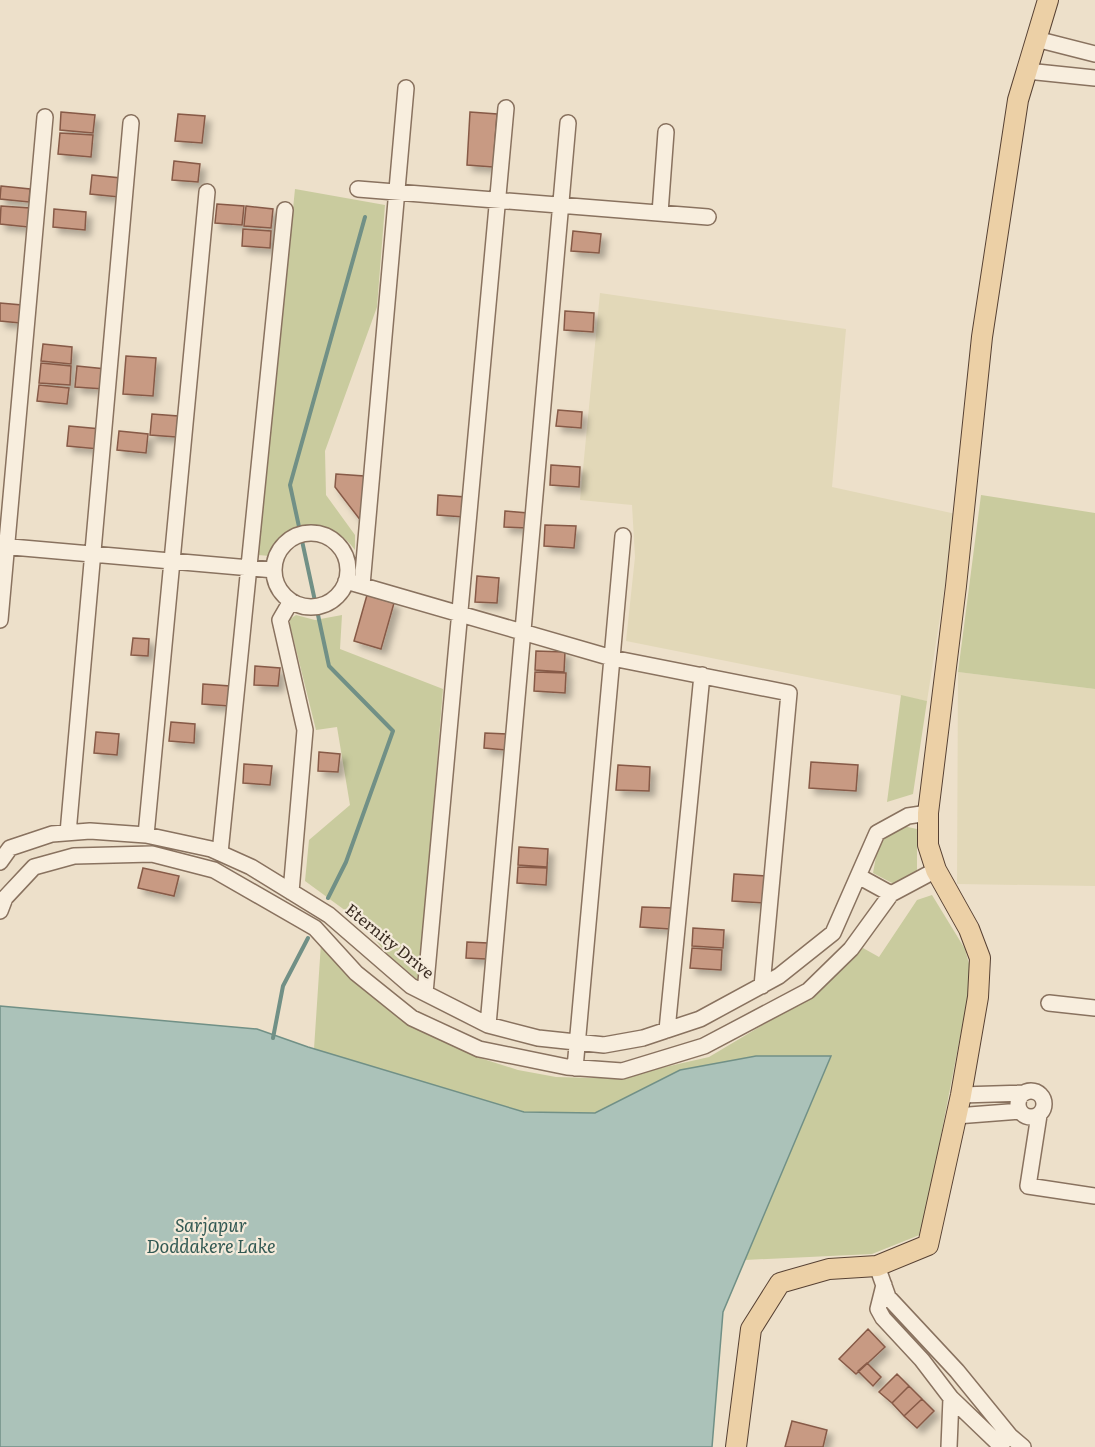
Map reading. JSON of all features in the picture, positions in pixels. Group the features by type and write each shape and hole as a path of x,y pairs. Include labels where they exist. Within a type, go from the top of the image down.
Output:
{"main road":[{"path":"736,1447 751,1329 780,1283 829,1269 877,1266 928,1245 961,1095 978,997 980,958 969,929 936,870 928,845 928,813 958,574 982,337 1018,100 1048,0"}],"street":[{"path":"1036,39 1095,54"},
{"path":"1027,72 1095,78"},
{"path":"362,585 406,88"},
{"path":"425,993 506,108"},
{"path":"0,620 3,547 45,117"},
{"path":"68,833 131,123"},
{"path":"488,1025 568,123"},
{"path":"660,213 666,132"},
{"path":"358,189 708,217"},
{"path":"146,835 207,192"},
{"path":"220,853 285,210"},
{"path":"317,534 333,541 344,554 348,570 346,581 339,594 327,603 312,607 291,601 280,591 274,570 276,558 285,543 300,535 317,534"},
{"path":"575,1068 623,536"},
{"path":"3,547 274,570"},
{"path":"346,581 612,658 789,693 762,986"},
{"path":"291,601 280,621 305,730 291,891"},
{"path":"667,1030 702,675"},
{"name":"Eternity Drive","path":"0,862 10,848 51,834 90,831 146,835 220,853 251,867 329,915 411,986 488,1025 538,1038 604,1045 643,1038 700,1019 779,976 832,933 860,877 877,833 908,816 928,813"},
{"path":"0,911 4,898 34,867 74,856 152,854 214,870 315,928 356,974 412,1018 479,1049 575,1068 622,1071 704,1046 808,991 851,949 891,894 936,870"},
{"path":"860,877 891,894"},
{"path":"1049,1003 1095,1008"},
{"path":"961,1095 1033,1091 1041,1095 1045,1103 1039,1115 1028,1186 1095,1196"},
{"path":"1020,1111 1018,1103 1024,1093"},
{"path":"956,1116 1020,1111 1030,1118 1039,1115"},
{"path":"877,1266 888,1297 957,1371 1010,1436 1023,1447"},
{"path":"884,1285 878,1309 951,1398 1002,1447"},
{"path":"949,1447 951,1398"}],"shaded area":[{"path":"600,293 846,329 832,487 956,514 927,701 626,641 635,557 632,505 580,500"},
{"path":"958,672 1095,689 1095,886 957,884"}],"green space":[{"path":"295,189 385,205 377,307 325,451 326,495 355,535 355,550 345,539 334,532 310,527 298,529 287,535 270,556 258,555"},
{"path":"981,495 1095,513 1095,689 958,672"},
{"path":"296,615 315,620 342,615 340,649 443,689 419,981 386,953 361,922 305,881 309,840 350,805 337,727 316,730 290,625 290,619"},
{"path":"901,695 927,701 913,794 887,802"},
{"path":"903,826 917,829 917,875 894,884 873,873 879,840"},
{"path":"932,895 965,949 972,975 922,1234 872,1254 745,1260 831,1057 756,1056 680,1070 595,1113 524,1112 314,1049 321,943 422,1030 480,1058 518,1070 556,1077 593,1078 652,1070 709,1057 803,1001 863,948 879,957 917,900"}],"water":[{"name":"Sarjapur Doddakere Lake","path":"0,1006 257,1029 308,1047 524,1112 595,1113 680,1070 756,1056 831,1056 723,1312 712,1447 0,1447"}],"building":[{"path":"61,112 95,115 93,133 60,130"},
{"path":"470,112 497,114 493,167 467,165"},
{"path":"178,114 205,116 202,143 175,141"},
{"path":"60,133 93,135 91,157 58,154"},
{"path":"174,161 200,164 198,182 172,180"},
{"path":"92,175 121,178 119,197 90,194"},
{"path":"1,186 30,189 29,202 0,199"},
{"path":"217,204 244,206 242,225 215,223"},
{"path":"1,206 30,208 28,227 0,224"},
{"path":"246,206 273,209 271,228 244,226"},
{"path":"54,209 86,212 85,230 53,227"},
{"path":"243,229 271,231 270,248 242,246"},
{"path":"573,231 601,234 599,253 571,251"},
{"path":"0,303 22,305 20,323 0,321"},
{"path":"565,311 594,313 593,332 564,330"},
{"path":"43,344 72,347 71,364 41,361"},
{"path":"126,356 156,358 153,396 123,394"},
{"path":"41,363 71,366 70,385 39,383"},
{"path":"77,366 106,369 104,389 75,387"},
{"path":"39,385 69,388 67,404 37,401"},
{"path":"558,410 582,412 581,428 556,426"},
{"path":"152,414 178,416 176,437 150,435"},
{"path":"69,426 101,429 99,449 67,446"},
{"path":"119,431 148,434 146,453 117,450"},
{"path":"551,465 580,467 579,487 550,485"},
{"path":"336,474 364,476 361,521 335,487"},
{"path":"438,495 466,497 464,517 437,515"},
{"path":"505,511 528,513 527,528 504,527"},
{"path":"545,525 576,526 574,548 544,546"},
{"path":"477,576 499,578 497,603 475,602"},
{"path":"367,595 394,603 381,649 354,641"},
{"path":"133,638 149,639 148,656 131,655"},
{"path":"536,651 565,652 564,672 535,670"},
{"path":"255,666 280,668 278,686 254,685"},
{"path":"535,672 566,673 565,693 534,691"},
{"path":"203,684 230,686 229,706 202,704"},
{"path":"171,722 195,724 194,743 169,741"},
{"path":"96,732 119,734 117,755 94,753"},
{"path":"485,733 507,734 506,750 484,748"},
{"path":"319,752 340,754 338,772 318,771"},
{"path":"811,762 858,765 856,791 809,788"},
{"path":"244,764 272,766 270,785 243,783"},
{"path":"618,765 650,767 649,791 616,790"},
{"path":"519,847 548,849 547,867 518,865"},
{"path":"518,867 547,868 546,885 517,883"},
{"path":"143,868 179,876 174,896 138,888"},
{"path":"734,874 766,876 764,903 732,901"},
{"path":"642,907 672,908 670,929 640,927"},
{"path":"693,928 724,930 723,948 692,946"},
{"path":"467,942 488,943 486,959 466,958"},
{"path":"692,948 722,950 721,970 690,968"},
{"path":"868,1329 885,1347 856,1374 839,1359"},
{"path":"867,1363 881,1377 873,1386 858,1371"},
{"path":"897,1374 909,1386 892,1403 879,1392"},
{"path":"909,1386 922,1399 904,1416 892,1403"},
{"path":"922,1399 934,1411 917,1428 904,1416"},
{"path":"792,1421 827,1430 823,1447 785,1447"}],"waterway":[{"path":"328,898 346,862 393,731 329,666 290,485 365,217"},
{"path":"273,1038 283,986 308,938"}]}
